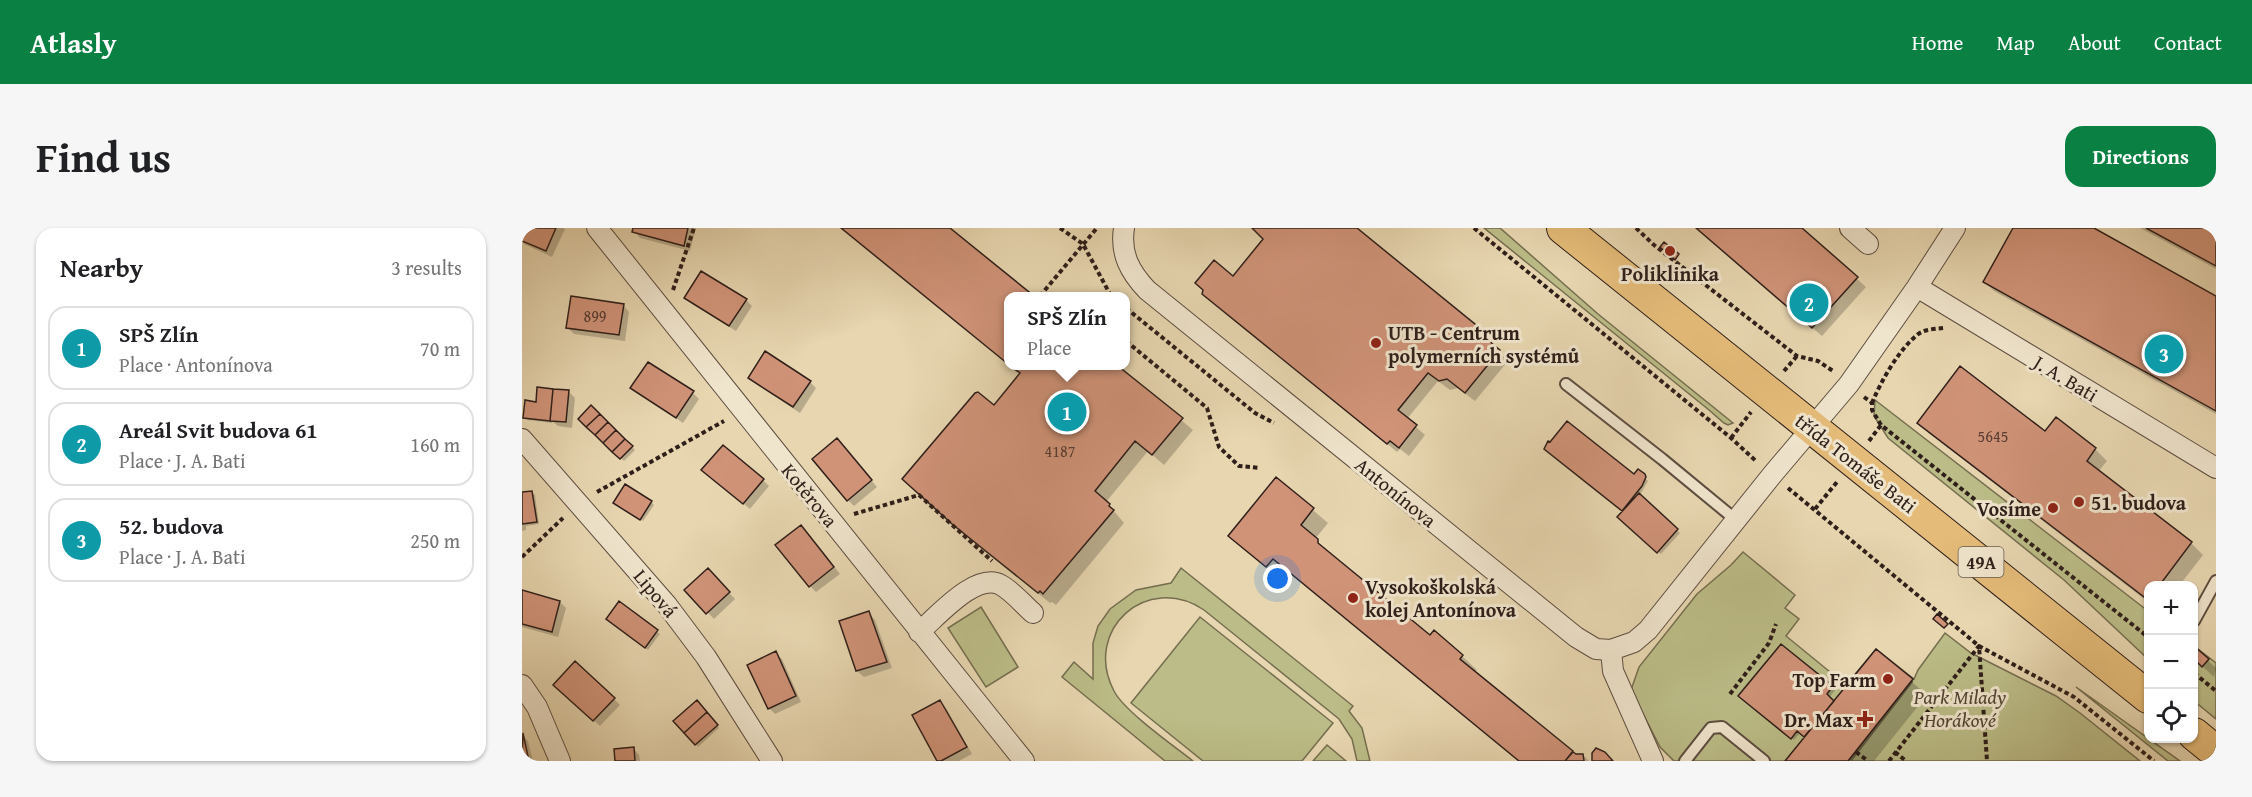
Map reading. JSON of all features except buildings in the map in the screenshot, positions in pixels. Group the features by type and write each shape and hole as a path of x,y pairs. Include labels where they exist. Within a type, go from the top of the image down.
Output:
{"main road":[{"name":"třída Tomáše Bati","path":"1563,228 2144,694"},
{"path":"2198,738 2216,752"}],"street":[{"name":"Kotěrova","path":"597,228 1024,761"},
{"name":"Antonínova","path":"1124,228 1123,247 1130,270 1147,290 1576,637 1596,648 1611,650"},
{"path":"1850,228 1868,244"},
{"path":"1653,761 1613,671 1611,650 1634,642 1648,630 1772,475 1849,384 1955,228"},
{"name":"J. A. Bati","path":"1917,287 2216,468"},
{"name":"Lipová","path":"522,438 668,605 706,657 772,761"},
{"path":"919,632 967,590 979,583 991,582 1001,585 1033,613"},
{"path":"522,684 537,707 560,761"}],"lane":[{"path":"1566,384 1736,520"},
{"path":"2198,612 2216,581"},
{"path":"1685,761 1711,728 1722,727 1764,761"}],"path":[{"path":"672,291 694,228"},
{"path":"1060,228 1083,244 1108,292"},
{"path":"1044,292 1097,228"},
{"path":"1474,228 1979,645 2074,697 2154,761"},
{"path":"1636,228 1654,245 1797,356 1818,362 1872,403"},
{"path":"1130,312 1255,413 1283,428"},
{"path":"1947,328 1930,329 1917,334 1880,382 1872,403 1872,410 1881,425 2144,635"},
{"path":"1130,345 1207,408 1219,447 1239,466 1260,468"},
{"path":"522,557 579,503 742,411"},
{"path":"830,520 919,495 992,562"},
{"path":"1730,694 1769,643 1776,624"},
{"path":"1889,761 1979,645"},
{"path":"1979,645 1987,761"},
{"path":"2198,677 2216,691"},
{"path":"1856,752 1868,761"},
{"path":"1895,752 1906,761"}],"green space":[{"path":"1484,228 1500,228 1598,314 1733,423 1728,425 1724,423"},
{"path":"1875,400 2144,608 2144,655 2064,580 1888,438 1874,416"},
{"name":"Park Milady Horákové","path":"1743,552 1795,595 1785,608 1799,619 1786,636 1846,685 1876,649 1914,679 1945,633 1971,653 2056,696 2140,761 1851,761 1913,681 1849,761 1674,761 1660,747 1631,690 1639,667 1697,594"},
{"path":"1181,568 1353,706 1349,711 1362,728 1370,761 1357,761 1352,739 1339,719 1204,610 1182,600 1161,598 1142,603 1126,613 1113,629 1107,647 1106,668 1119,699 1150,728 1193,761 1165,761 1062,677 1074,662 1093,679 1093,643 1098,626 1110,609 1136,590 1171,583"},
{"path":"981,607 1018,667 986,687 948,628"},
{"path":"1200,617 1333,723 1302,761 1203,761 1131,703"},
{"path":"2198,649 2216,663 2216,719 2198,704"},
{"path":"2076,687 2144,735 2144,742"},
{"path":"2146,743 2155,743 2180,761 2168,761"},
{"path":"1327,745 1346,761 1313,761"}],"place":[{"name":"Poliklinika","path":"1670,251"},
{"name":"Areál Svit budova 61","path":"1809,303"},
{"name":"UTB - Centrum polymerních systémů","path":"1376,343"},
{"name":"52. budova","path":"2164,354"},
{"name":"SPŠ Zlín","path":"1067,412"},
{"name":"51. budova","path":"2079,502"},
{"name":"Vosíme","path":"2053,508"},
{"name":"Vysokoškolská kolej Antonínova","path":"1353,598"},
{"name":"Top Farm","path":"1888,679"},
{"name":"Dr. Max","path":"1865,719"}]}
